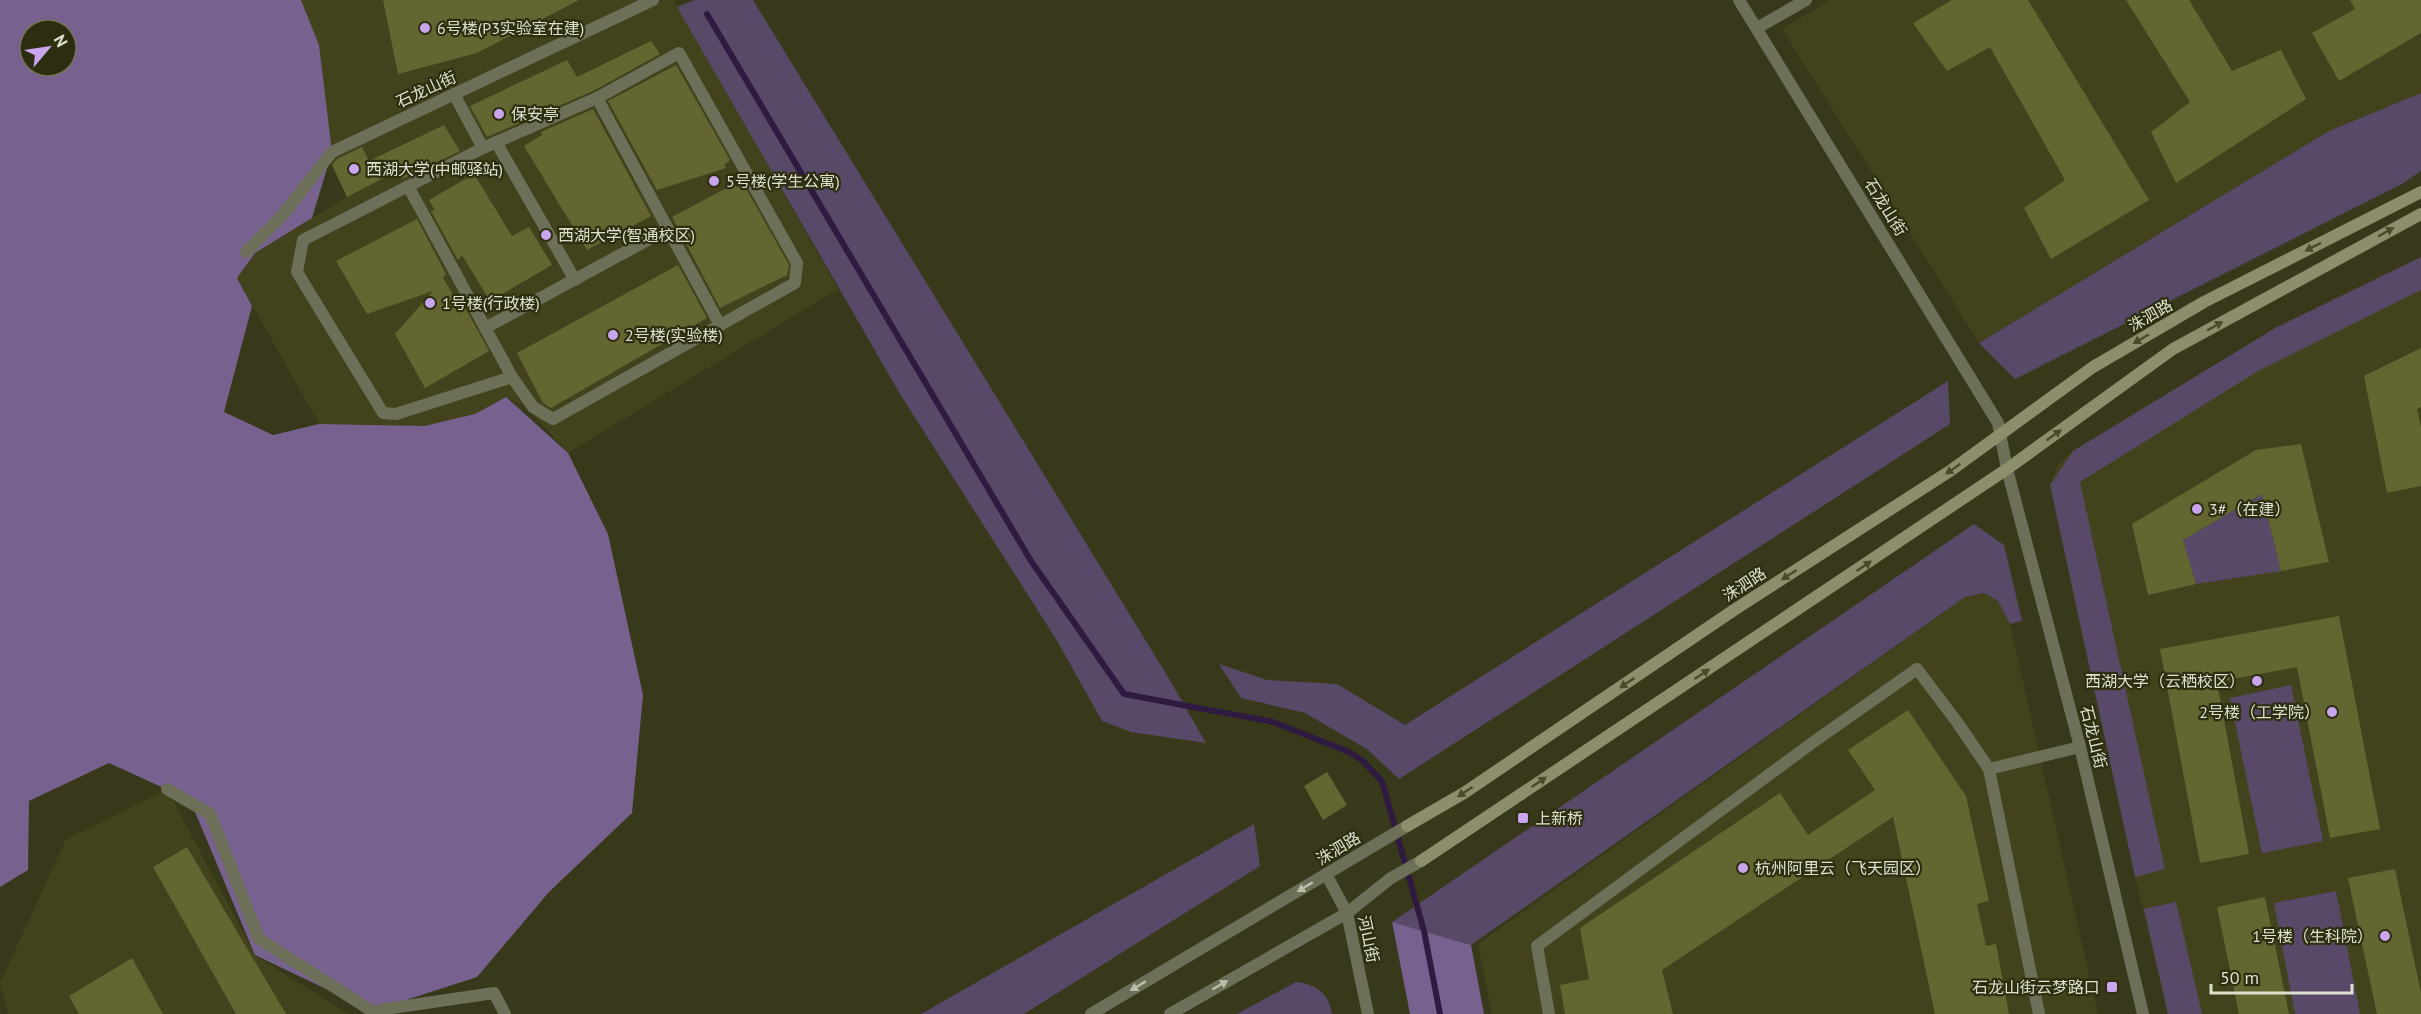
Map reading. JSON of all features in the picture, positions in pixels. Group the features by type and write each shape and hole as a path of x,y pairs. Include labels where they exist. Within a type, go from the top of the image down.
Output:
{"main road":[{"name":"洙泗路","path":"1407,826 1464,793 1734,610 1950,471 2093,367 2204,302 2421,192"},
{"path":"1421,861 2007,470 2173,349 2421,214"}],"street":[{"name":"石龙山街","path":"246,252 280,217 332,152 653,0"},
{"name":"石龙山街","path":"1739,0 1998,423 2007,470 2080,747 2143,1014"},
{"path":"1757,28 1806,0"},
{"path":"408,186 512,377 533,407 553,419 795,283 797,263 679,53 597,98 483,148 408,186 303,240 297,272 383,413 396,414 512,377"},
{"path":"454,94 483,148"},
{"path":"597,98 720,325"},
{"path":"496,142 575,280"},
{"path":"485,328 668,229"},
{"path":"1549,1014 1537,946 1812,743 1917,669 1957,722 1989,770 2039,1014"},
{"path":"1989,770 2080,747"},
{"path":"167,789 210,814 260,939 372,1011 494,993 505,1014"},
{"name":"洙泗路","path":"1091,1014 1407,826"},
{"path":"1170,1014 1347,913 1391,878 1421,861"},
{"name":"河山街","path":"1326,874 1347,913 1368,1014"}],"shaded area":[{"path":"0,0 301,0 319,45 332,152 312,218 255,253 237,278 252,306 224,412 273,435 319,424 424,426 475,414 506,397 568,453 608,534 643,695 632,813 549,892 477,977 372,1011 255,955 190,800 109,763 29,801 28,870 0,887"},
{"name":"西湖大学(智通校区)","path":"301,0 674,0 838,289 568,453 527,408 506,397 475,414 424,426 319,424 237,278 255,253 347,197 329,159 319,45"},
{"path":"695,0 753,0 1168,677 1206,743 1131,732 1102,721 1056,639 900,394 677,7"},
{"path":"1831,0 2421,0 2421,93 2329,131 1979,343 1782,29"},
{"path":"2421,93 2421,171 2402,184 2015,379 1979,343 2329,131"},
{"name":"西湖大学（云栖校区）","path":"2421,257 2421,1014 2168,1014 2135,877 2050,485 2058,465 2073,451 2277,327"},
{"path":"2421,257 2421,290 2258,371 2080,482 2165,869 2135,877 2050,485 2073,451 2277,327"},
{"path":"1948,381 1950,424 1399,779 1367,749 1305,713 1241,698 1219,664 1267,680 1337,684 1405,725"},
{"path":"2262,494 2281,571 2196,584 2183,540"},
{"path":"1974,524 2004,545 2022,621 2010,624 1998,601 1984,593 1965,597 1471,945 1392,922"},
{"name":"杭州阿里云（飞天园区）","path":"1984,593 1998,601 2010,624 2098,1014 1492,1014 1478,944 1965,597"},
{"path":"2291,685 2323,841 2262,853 2230,698"},
{"path":"167,789 255,955 348,1014 8,1014 0,983 66,839"},
{"path":"1254,824 1260,866 1024,1014 921,1014"},
{"path":"2336,891 2360,1014 2295,1014 2274,903"},
{"path":"2176,902 2202,1014 2168,1014 2144,909"},
{"path":"1392,922 1471,945 1484,1014 1410,1014"},
{"path":"1296,982 1310,985 1320,991 1328,1000 1332,1014 1237,1014"}],"building":[{"path":"383,0 579,0 477,53 398,74"},
{"path":"1952,0 2028,0 2149,200 2051,259 2024,208 2065,180 1990,47 1947,71 1913,23"},
{"path":"2126,0 2189,0 2232,71 2281,50 2306,99 2176,183 2151,132 2190,102"},
{"path":"2350,0 2421,0 2421,33 2339,81 2312,33 2355,9"},
{"path":"651,41 660,54 593,91 487,137 470,106 567,60 577,77"},
{"path":"676,65 730,160 724,165 726,168 657,190 608,101"},
{"path":"593,109 651,216 587,250 524,146 542,135 541,132"},
{"path":"444,125 460,151 402,179 397,171 347,197 332,165 337,159 362,147 369,161"},
{"path":"474,174 512,236 529,227 552,265 490,301 462,255 458,260 431,211 435,210 429,200"},
{"path":"734,184 736,187 744,185 789,265 787,275 720,308 672,217"},
{"name":"1号楼(行政楼)","path":"417,219 446,274 443,278 459,304 462,302 489,351 425,388 395,334 433,291 367,314 336,261"},
{"name":"2号楼(实验楼)","path":"678,265 707,318 551,408 543,403 517,353"},
{"path":"2421,348 2421,407 2417,409 2421,427 2421,486 2387,493 2364,376"},
{"name":"3#（在建）","path":"2301,444 2329,562 2281,571 2262,494 2183,540 2196,584 2148,595 2132,524 2256,450"},
{"name":"2号楼（工学院）","path":"2339,616 2380,829 2330,838 2297,667 2217,682 2249,854 2200,863 2160,649"},
{"name":"杭州阿里云（飞天园区）","path":"1908,710 1966,796 1989,901 1977,904 1986,946 1996,944 2009,1014 1935,1014 1893,817 1662,970 1673,1014 1565,1014 1560,985 1589,979 1580,928 1780,793 1808,835 1875,790 1848,750"},
{"path":"1327,772 1347,805 1323,820 1304,786"},
{"path":"187,847 286,1014 236,1014 153,867"},
{"name":"1号楼（生科院）","path":"2395,869 2421,993 2421,1014 2377,1014 2348,878"},
{"name":"1号楼（生科院）","path":"2265,897 2289,1014 2239,1014 2217,907"},
{"path":"132,958 163,1014 79,1014 69,996"}],"waterway":[{"path":"707,14 1031,561 1124,694 1273,722 1349,752 1363,761 1382,781 1424,931 1440,1014"}],"place":[{"name":"6号楼(P3实验室在建)","path":"425,28"},
{"name":"保安亭","path":"499,114"},
{"name":"西湖大学(中邮驿站)","path":"354,169"},
{"name":"5号楼(学生公寓)","path":"714,181"},
{"name":"西湖大学(智通校区)","path":"546,235"},
{"name":"1号楼(行政楼)","path":"430,303"},
{"name":"2号楼(实验楼)","path":"613,335"},
{"name":"3#（在建）","path":"2197,509"},
{"name":"西湖大学（云栖校区）","path":"2257,681"},
{"name":"2号楼（工学院）","path":"2332,712"},
{"name":"上新桥","path":"1523,818"},
{"name":"杭州阿里云（飞天园区）","path":"1743,868"},
{"name":"1号楼（生科院）","path":"2385,936"},
{"name":"石龙山街云梦路口","path":"2112,987"}]}
